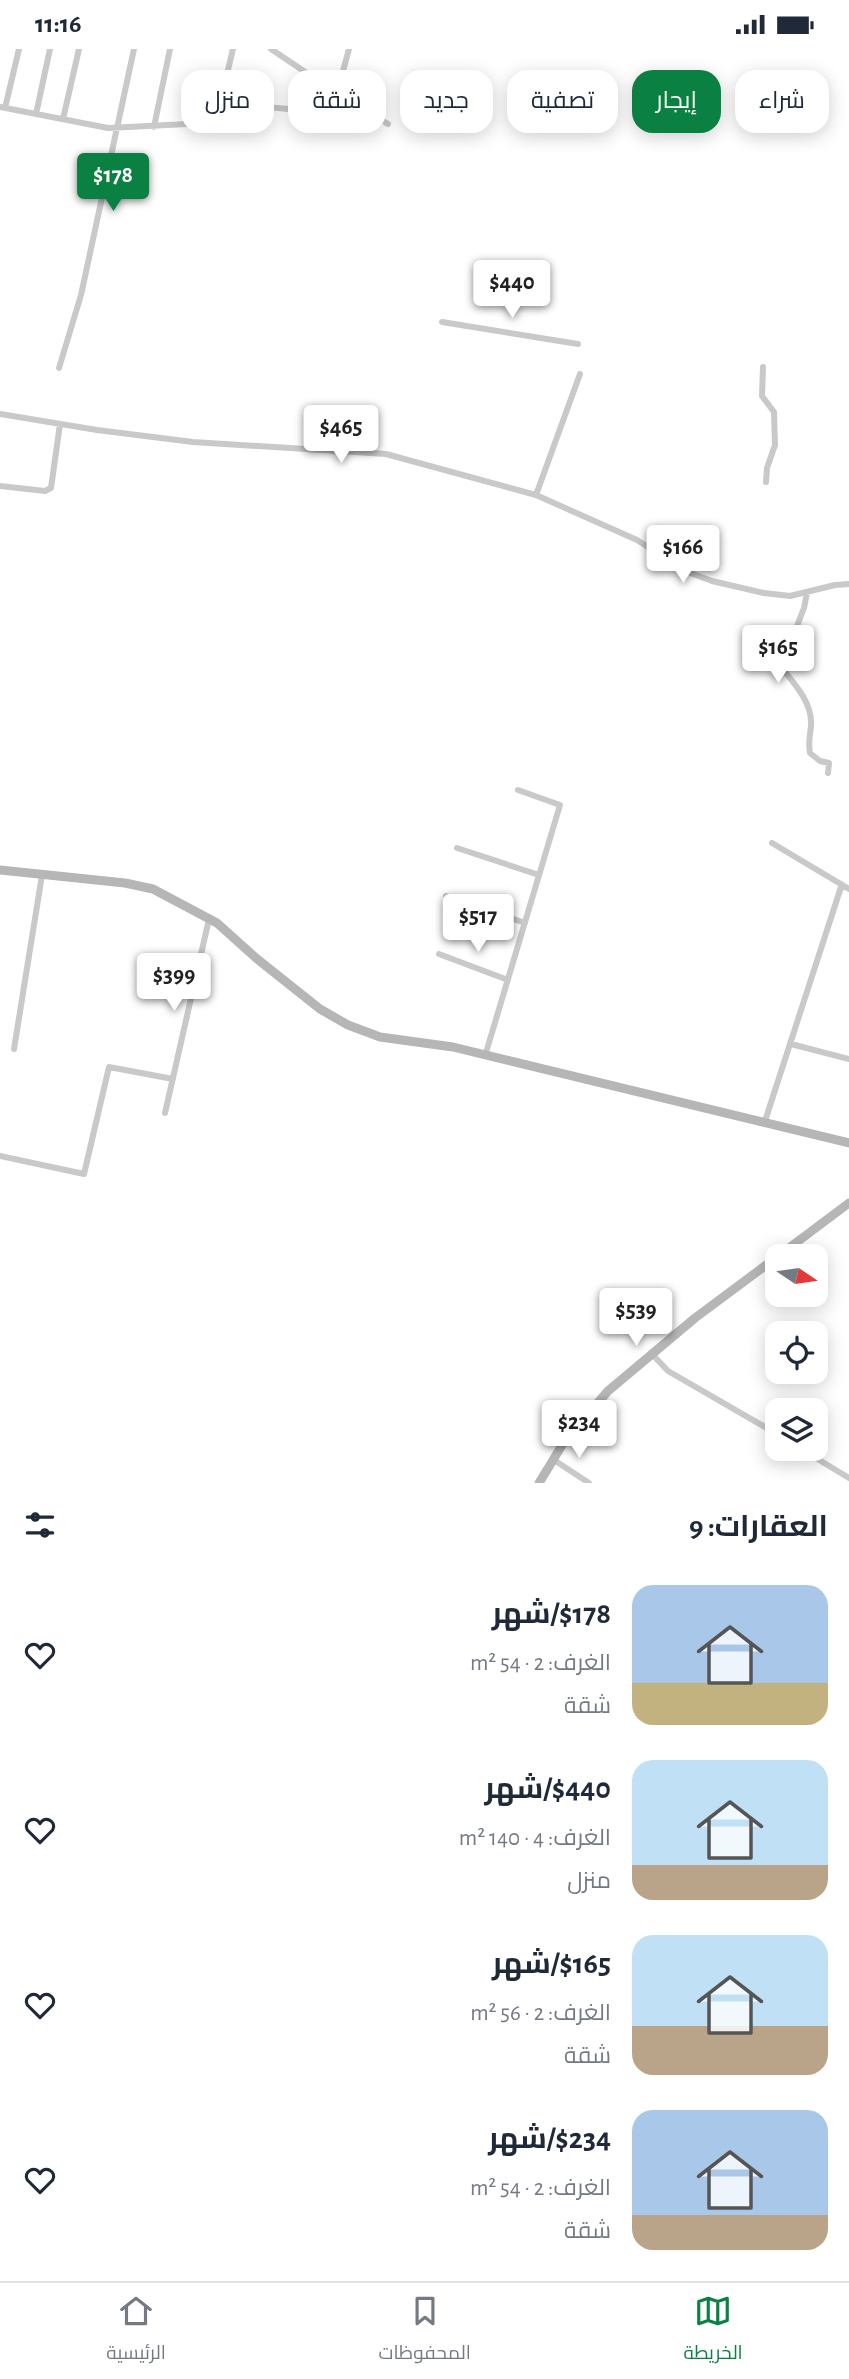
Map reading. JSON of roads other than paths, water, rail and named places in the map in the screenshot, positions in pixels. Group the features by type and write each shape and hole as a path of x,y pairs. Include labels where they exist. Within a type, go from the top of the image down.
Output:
{"street":[{"path":"19,49 3,107 108,128 181,125"},
{"path":"36,114 50,49"},
{"path":"63,119 79,49"},
{"path":"60,368 81,295 134,49"},
{"path":"154,127 170,49"},
{"path":"228,70 233,49"},
{"path":"271,49 302,70"},
{"path":"343,70 349,49"},
{"path":"442,323 578,344"},
{"path":"763,367 762,396 774,412 775,445 767,468 766,482"},
{"path":"536,495 580,374"},
{"path":"0,414 193,442 386,454 536,495 637,540 685,571 712,581 790,596 849,584"},
{"path":"0,486 45,491 51,488 60,424"},
{"path":"807,593 804,608 781,667 807,703 812,724 807,741 810,753 820,761 829,763 828,773"},
{"path":"485,1056 560,805 518,790"},
{"path":"765,1121 845,888 772,843"},
{"path":"457,848 539,875"},
{"path":"0,870 125,883 153,889 209,919 320,1009 348,1025 380,1037 422,1041 849,1143"},
{"path":"14,1049 42,875"},
{"path":"446,896 525,923"},
{"path":"165,1113 209,919"},
{"path":"439,954 508,980"},
{"path":"791,1044 849,1059"},
{"path":"0,1156 85,1174 109,1067 173,1079"},
{"path":"794,1244 849,1203"},
{"path":"539,1483 564,1442 608,1391 695,1318 765,1266"},
{"path":"652,1354 668,1371 765,1427"},
{"path":"554,1459 589,1483"},
{"path":"821,1461 849,1478"}]}
